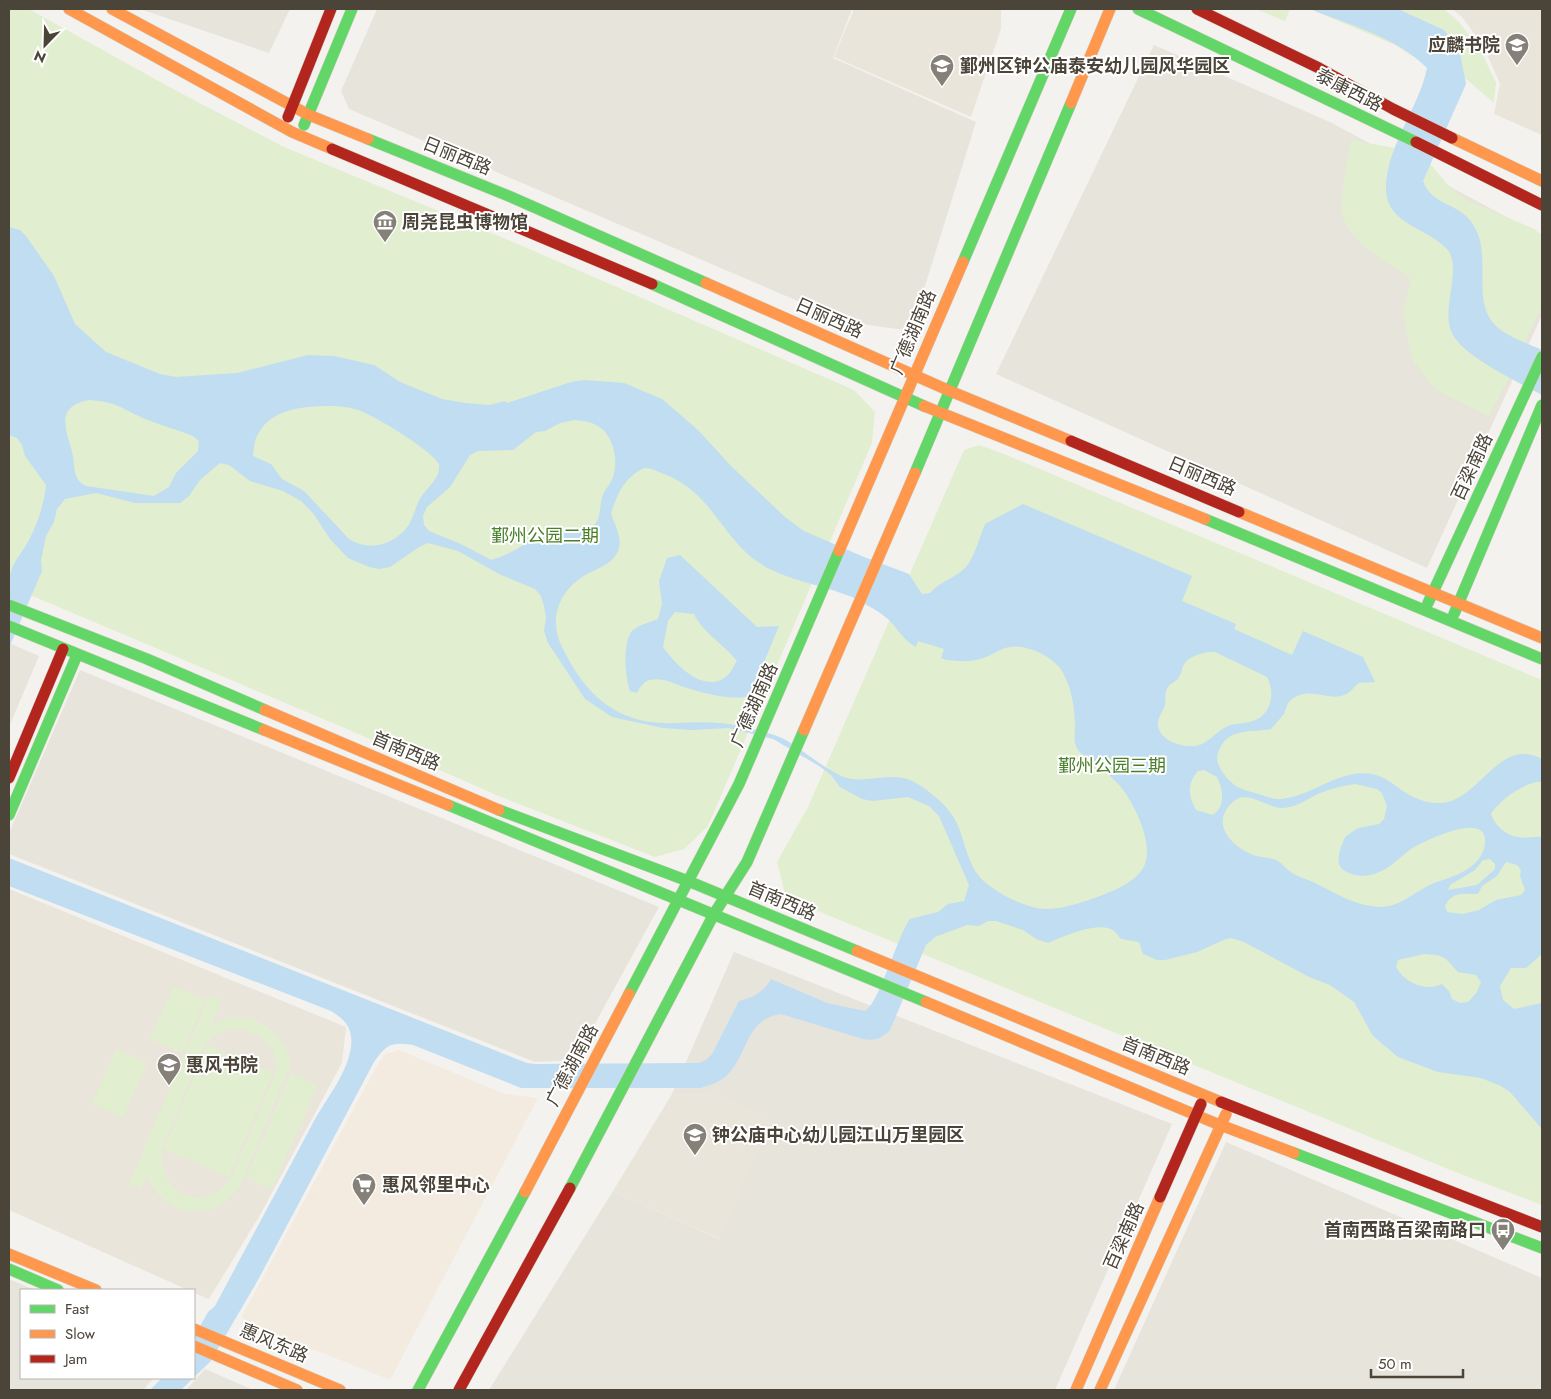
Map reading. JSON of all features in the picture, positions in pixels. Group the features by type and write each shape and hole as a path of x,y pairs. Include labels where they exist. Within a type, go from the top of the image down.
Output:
{"main road":[{"path":"68,9 300,136 529,230 756,329 940,414 1204,518 1542,659"},
{"name":"日丽西路","path":"112,9 309,115 511,197 950,390 1434,591 1542,638"},
{"path":"283,127 331,9"},
{"path":"300,136 352,9"},
{"name":"广德湖南路","path":"418,1390 556,1134 743,775 1071,9"},
{"path":"459,1390 599,1134 714,914 747,862 919,464 1110,9"},
{"name":"泰康西路","path":"1138,9 1340,104 1542,206"},
{"name":"泰康西路","path":"1197,9 1319,68 1393,109 1542,181"},
{"name":"百梁南路","path":"1425,610 1542,357"},
{"path":"1451,621 1542,405"},
{"name":"首南西路","path":"9,604 147,660 521,819 688,881 1204,1096 1542,1228"},
{"name":"首南西路","path":"9,626 714,914 1196,1115 1542,1248"},
{"path":"9,778 63,649"},
{"path":"9,815 77,655"},
{"name":"百梁南路","path":"1076,1390 1204,1096"},
{"path":"1100,1390 1229,1105"},
{"path":"9,1254 94,1289"},
{"path":"9,1269 56,1289"},
{"name":"惠风东路","path":"195,1329 340,1390"},
{"path":"195,1346 297,1390"}],"shaded area":[{"path":"140,9 290,9 269,53"},
{"path":"377,9 852,9 833,58 976,122 911,331 847,322 349,109 341,91"},
{"name":"鄞州区钟公庙泰安幼儿园风华园区","path":"854,9 1001,9 1001,29 971,117 834,57"},
{"name":"应麟书院","path":"1452,9 1542,9 1542,135 1494,114 1500,84 1484,47 1462,17"},
{"path":"1154,45 1330,122 1542,236 1542,315 1427,568 996,374"},
{"path":"9,643 39,656 9,727"},
{"path":"80,670 659,907 575,1060 535,1062 9,854 9,833"},
{"name":"惠风书院","path":"9,889 346,1027 342,1063 260,1215 209,1299 195,1293 195,1289 186,1289 9,1210"},
{"path":"734,952 1172,1124 1055,1390 489,1390 613,1191 719,1239 719,1095 672,1094"},
{"path":"399,1050 505,1094 538,1098 390,1380 320,1352 252,1331 242,1316 375,1069 385,1054"},
{"name":"钟公庙中心幼儿园江山万里园区","path":"672,1094 719,1095 771,1121 720,1239 613,1191"},
{"path":"1226,1142 1542,1278 1542,1390 1114,1390"},
{"path":"9,1279 33,1289 20,1289 20,1379 153,1379 143,1390 9,1390"},
{"path":"205,1369 253,1390 186,1390"}],"green space":[{"name":"鄞州公园二期","path":"9,9 29,9 171,88 284,147 520,245 854,390 875,412 872,443 708,826 684,849 655,857 501,797 347,729 9,586"},
{"path":"1256,9 1290,9 1285,21"},
{"path":"1310,9 1444,9 1458,21 1479,47 1496,83 1494,103 1465,78 1417,59 1395,45"},
{"path":"1351,140 1395,148 1430,164 1448,185 1464,199 1534,229 1542,235 1542,305 1509,378 1489,416 1436,390 1412,359 1403,313 1411,280 1379,258 1363,244 1352,233 1342,214 1343,190"},
{"name":"鄞州公园三期","path":"979,445 1542,680 1542,1205 1453,1171 786,898 777,862 808,807 964,450"},
{"path":"173,986 205,999 182,1053 150,1039"},
{"path":"209,995 221,1000 212,1025 230,1018 242,1017 259,1022 275,1033 286,1048 290,1066 239,1188 228,1200 203,1211 190,1211 177,1208 165,1201 155,1191 147,1177 141,1189 129,1184","holes":["235,1028 259,1037 271,1048 276,1062 276,1071 230,1180 219,1191 207,1196 195,1197 184,1194 174,1188 167,1178 162,1165 162,1149 205,1045 216,1034"]},
{"path":"207,1045 273,1073 229,1177 164,1149"},
{"path":"116,1049 147,1063 123,1118 92,1104"},
{"path":"291,1073 318,1085 272,1189 246,1178"}],"water":[{"path":"1310,9 1398,9 1444,30 1460,53 1466,84 1423,181 1432,195 1463,213 1477,231 1481,245 1482,288 1488,314 1495,325 1505,333 1542,350 1542,395 1479,360 1458,342 1452,333 1449,323 1453,276 1451,256 1446,248 1437,241 1399,217 1387,199 1386,187 1392,156 1423,83 1427,68 1415,57 1387,40"},
{"path":"9,227 20,230 26,236 54,276 75,324 106,352 160,374 176,377 237,373 308,355 334,356 374,365 400,382 442,399 490,405 505,401 507,403 571,382 584,380 624,383 662,399 698,430 731,466 785,517 804,531 909,574 922,594 930,593 965,568 974,553 985,524 1023,504 1192,576 1182,601 1236,624 1234,629 1292,655 1303,631 1363,657 1375,682 1359,683 1348,693 1337,697 1302,694 1288,703 1284,714 1271,729 1241,732 1229,738 1219,750 1218,762 1230,782 1238,787 1271,798 1281,799 1304,793 1337,778 1360,773 1372,774 1388,780 1416,798 1437,803 1451,801 1464,794 1500,763 1512,756 1526,754 1542,759 1542,782 1529,784 1514,792 1500,803 1491,814 1498,826 1510,835 1521,838 1542,837 1542,954 1526,968 1511,968 1500,986 1503,1000 1514,1009 1542,1003 1542,1129 1510,1092 1501,1086 1481,1078 1438,1072 1398,1057 1373,1036 1354,1002 1330,985 1309,977 1244,942 1231,938 1226,939 1197,952 1165,960 1157,960 1143,954 1139,942 1121,939 1110,929 1102,927 1083,930 1048,943 1036,939 1023,930 996,921 988,921 979,926 967,925 935,937 926,945 890,1030 881,1037 871,1040 863,1039 781,1014 770,1017 755,1028 736,1063 727,1075 708,1086 700,1088 521,1088 413,1045 394,1044 386,1048 374,1062 258,1280 210,1362 195,1376 195,1335 208,1312 215,1306 314,1121 336,1086 349,1057 351,1047 350,1030 341,1018 331,1011 9,886 9,858 527,1063 536,1064 699,1063 706,1060 712,1054 739,1001 758,994 771,979 827,1003 865,1011 870,1006 882,984 899,940 910,919 938,912 948,904 964,901 969,885 939,816 929,806 908,797 872,801 862,799 840,787 831,775 819,766 773,739 729,728 691,730 663,728 612,717 585,699 548,643 544,631 546,618 544,606 541,596 535,589 499,574 458,551 428,543 390,567 379,569 369,567 348,558 330,539 313,513 301,501 283,491 250,481 229,465 220,463 200,480 189,496 180,503 135,503 96,493 65,499 57,509 54,522 46,536 41,560 42,571 9,648 7,599 10,574 35,527 46,485 25,456 22,445 17,438 9,435","holes":["89,400 108,403 193,436 199,441 198,451 176,473 169,487 154,496 86,486 77,477 65,422 70,408 77,403","341,406 366,413 414,442 439,464 438,474 421,497 410,523 402,533 388,542 373,546 357,543 349,539 304,491 282,479 271,464 253,456 257,436 264,425 271,419 290,410","575,420 592,423 606,433 613,446 615,470 612,480 603,494 597,522 594,525 582,531 553,530 507,554 491,560 461,544 429,531 424,525 423,516 427,507 450,487 470,455 478,451 513,450 536,432 545,431 560,423","644,468 657,471 683,483 704,502 739,546 761,564 786,576 857,599 888,619 916,647 918,641 944,649 941,658 954,661 972,661 1012,647 1035,650 1049,658 1060,668 1070,688 1074,711 1076,747 1120,786 1138,815 1146,839 1147,851 1146,861 1142,870 1124,885 1089,900 1051,909 1029,906 998,892 978,875 951,813 933,795 914,782 899,777 847,778 840,776 784,739 769,733 718,723 655,723 621,713 606,704 593,693 571,664 558,636 556,615 563,596 569,588 587,574 606,564 617,553 620,544 611,513 619,493 631,476","1208,652 1215,652 1267,677 1271,690 1270,704 1263,715 1257,719 1228,726 1200,745 1184,746 1171,742 1162,734 1158,721 1165,705 1167,689 1178,678 1183,666 1190,658","1204,770 1217,777 1221,787 1222,802 1213,815 1196,810 1193,805 1190,785 1198,771","1355,784 1377,789 1382,793 1387,806 1384,819 1379,824 1358,828 1345,837 1340,850 1339,864 1348,873 1363,876 1380,872 1421,843 1443,834 1468,828 1477,829 1484,834 1485,844 1483,852 1474,865 1460,873 1430,885 1395,904 1379,907 1361,904 1344,898 1292,873 1280,862 1247,852 1232,841 1226,834 1223,826 1226,809 1240,798 1252,798 1278,808 1284,808 1297,805 1325,791","1490,859 1495,864 1495,869 1477,885 1448,890 1450,885 1475,870 1483,860","1506,862 1517,865 1521,870 1520,876 1525,890 1521,895 1496,900 1479,910 1463,914 1447,912 1445,906 1451,898 1459,894 1478,894 1482,886 1497,876","1431,954 1441,956 1458,972 1476,975 1481,982 1477,992 1468,1002 1460,1003 1452,999 1449,991 1442,984 1429,987 1410,982 1396,967 1398,960"]},
{"path":"680,555 757,627 779,626 750,696 734,698 717,696 659,679 646,682 637,693 630,691 626,668 627,642 633,630 658,619 662,604 659,581 667,558","holes":["675,612 694,614 708,633 737,661 731,672 719,681 710,682 692,676 675,662 663,647 668,621"]},
{"path":"161,1379 192,1379 181,1390 150,1390"}],"traffic: fast":[{"path":"304,125 352,9"},
{"path":"963,262 1071,9"},
{"path":"1138,9 1416,142"},
{"path":"915,473 1071,103"},
{"path":"368,139 511,197 706,283"},
{"path":"652,284 924,406"},
{"path":"1428,603 1542,357"},
{"path":"1454,614 1542,405"},
{"path":"1205,519 1542,659"},
{"path":"629,994 739,784 839,551"},
{"path":"9,605 147,659 265,710"},
{"path":"9,626 264,730"},
{"path":"9,815 77,655"},
{"path":"570,1188 714,914 747,862 804,730"},
{"path":"448,805 926,1002"},
{"path":"499,810 688,881 857,951"},
{"path":"1294,1153 1542,1248"},
{"path":"418,1390 525,1192"},
{"path":"9,1269 56,1289"}],"traffic: slow":[{"path":"69,9 292,132 332,149"},
{"path":"112,9 309,115 368,139"},
{"path":"1071,103 1110,9"},
{"path":"1452,138 1542,181"},
{"path":"839,551 963,262"},
{"path":"706,283 950,391 1071,441"},
{"path":"924,406 1205,519"},
{"path":"804,730 915,473"},
{"path":"1239,512 1542,638"},
{"path":"265,710 499,810"},
{"path":"264,730 448,805"},
{"path":"857,951 1221,1102"},
{"path":"525,1192 629,994"},
{"path":"926,1002 1215,1123 1294,1153"},
{"path":"1100,1390 1226,1114"},
{"path":"1076,1390 1160,1197"},
{"path":"9,1254 94,1289"},
{"path":"195,1329 340,1390"},
{"path":"195,1346 297,1390"}],"traffic: jam":[{"path":"288,117 331,9"},
{"path":"1197,9 1319,68 1393,109 1452,138"},
{"path":"1416,142 1542,205"},
{"path":"332,149 652,284"},
{"path":"1071,441 1239,512"},
{"path":"9,778 63,649"},
{"path":"1221,1102 1542,1227"},
{"path":"1160,1197 1201,1104"},
{"path":"459,1390 570,1188"}],"place":[{"name":"应麟书院","path":"1517,66"},
{"name":"鄞州区钟公庙泰安幼儿园风华园区","path":"942,87"},
{"name":"周尧昆虫博物馆","path":"385,243"},
{"name":"惠风书院","path":"169,1086"},
{"name":"钟公庙中心幼儿园江山万里园区","path":"695,1156"},
{"name":"惠风邻里中心","path":"364,1206"},
{"name":"首南西路百梁南路口","path":"1503,1251"}]}
